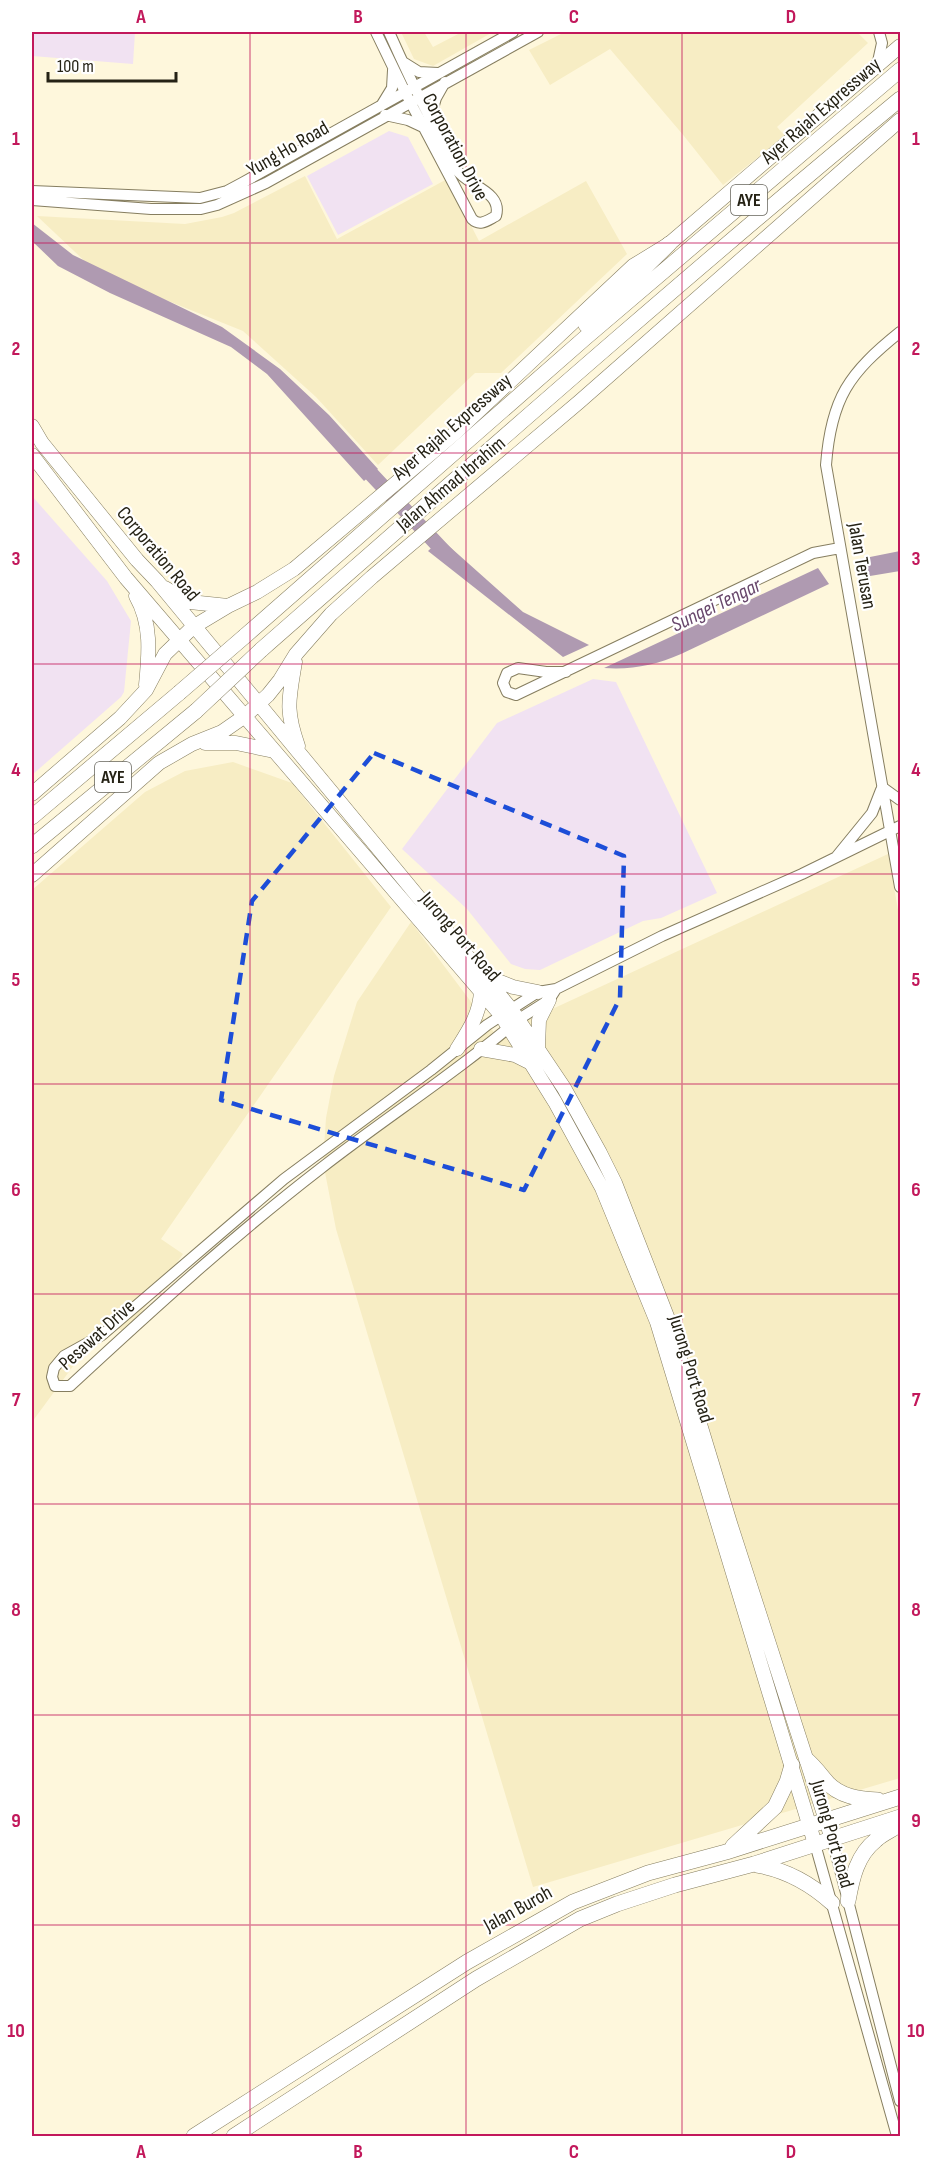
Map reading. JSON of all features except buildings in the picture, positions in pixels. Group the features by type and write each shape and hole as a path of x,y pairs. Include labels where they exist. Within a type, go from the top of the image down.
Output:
{"highway":[{"name":"Ayer Rajah Expressway","path":"32,818 384,515 402,488 574,348 900,70"},
{"name":"Ayer Rajah Expressway","path":"32,846 195,711 396,531 900,99"},
{"path":"574,348 577,335 669,244"},
{"path":"807,1760 837,1791 859,1799 894,1799"},
{"path":"726,1852 775,1807 792,1765"},
{"name":"Jalan Buroh","path":"194,2136 467,1962 537,1921 611,1886 648,1873 726,1852 894,1799"},
{"name":"Jalan Buroh","path":"234,2136 477,1979 580,1919 675,1885 754,1864 900,1817"},
{"path":"848,1901 851,1883 861,1856 876,1839 900,1824"},
{"path":"754,1864 776,1868 798,1878 818,1890 832,1903"}],"main road":[{"name":"Jalan Ahmad Ibrahim","path":"32,794 120,718 146,690 165,654 178,639 193,627 294,569 371,504 402,488 454,434 633,266 669,244 900,46"},
{"name":"Jalan Ahmad Ibrahim","path":"32,875 159,763 192,744 222,732 245,716 280,680 296,654 332,614 408,546 579,402 900,120"},
{"name":"Corporation Road","path":"32,426 42,443 257,704"},
{"name":"Corporation Road","path":"32,455 126,578 245,716"},
{"path":"126,578 141,604 148,634 150,649 146,690"},
{"path":"157,581 169,592 190,602 228,606"},
{"path":"296,654 288,706 289,718 301,754"},
{"name":"Jurong Port Road","path":"257,704 483,975 510,1017 531,1063 602,1188 657,1322 816,1844"},
{"name":"Jurong Port Road","path":"245,716 481,991 538,1047 564,1088 615,1183 668,1319 730,1523 832,1839"},
{"path":"192,744 232,742 274,751"},
{"path":"483,975 513,987 547,994 539,1020 538,1047"},
{"path":"457,1049 473,1025 479,1008 481,991"},
{"path":"481,1048 508,1053 531,1063"}],"street":[{"name":"Corporation Drive","path":"376,32 398,64"},
{"name":"Corporation Drive","path":"389,32 398,64 472,219 476,223 482,223 496,216 497,209 489,193 469,183 457,170 427,123"},
{"name":"Yung Ho Road","path":"32,191 183,198 215,195 383,110 442,77 513,32"},
{"name":"Yung Ho Road","path":"442,77 538,32"},
{"path":"877,66 882,43 879,32"},
{"path":"398,64 442,77 427,123 408,120 383,110 398,64"},
{"name":"Yung Ho Road","path":"32,200 151,209 191,209 217,205 266,183 383,110"},
{"name":"Jalan Terusan","path":"900,332 872,355 847,383 834,412 826,465 882,787 896,829 900,887"},
{"path":"566,672 518,668 507,673 502,683 507,692 516,695 566,672 813,553 840,548"},
{"path":"836,858 872,813 882,787 900,800"},
{"path":"510,1017 547,994 662,936 896,829"},
{"name":"Pesawat Drive","path":"510,1017 481,1048 320,1169 253,1223 157,1306 70,1386 56,1386 52,1377 54,1368 64,1356 102,1335 284,1179 457,1049 510,1017"},
{"name":"Jurong Port Road","path":"832,1839 900,2101"},
{"name":"Jurong Port Road","path":"816,1844 897,2136"}],"highlighted area":[{"path":"374,753 624,856 620,998 524,1190 221,1100 252,901"}],"shaded area":[{"path":"32,32 135,32 133,64 32,56"},
{"path":"401,32 424,32 433,47 462,32 493,32 433,66 414,59"},
{"path":"565,32 857,32 868,43 777,127 785,136 723,185 610,49 550,85 529,50"},
{"path":"389,131 408,137 433,184 338,235 307,176"},
{"path":"305,176 337,239 447,179 479,241 586,181 627,254 501,373 475,373 378,465 316,397 243,331 106,276 92,268 37,216 185,224 234,213"},
{"path":"32,223 73,255 222,327 280,369 329,415 378,469 364,481 267,374 231,347 110,293 58,266 32,241"},
{"path":"32,496 107,581 131,621 124,692 121,697 32,775"},
{"path":"441,539 523,612 589,645 563,657 428,551"},
{"path":"900,551 900,571 864,577 860,559"},
{"path":"818,568 829,584 681,654 644,666 604,668"},
{"path":"593,679 616,682 717,893 661,918 643,921 540,970 525,969 511,964 467,909 402,849 497,723"},
{"path":"233,762 292,783 391,907 161,1239 183,1254 126,1334 107,1320 32,1422 32,890 145,792 185,771"},
{"path":"888,854 900,921 900,1778 533,1887 336,1229 323,1162 326,1118 334,1076 357,1002 411,922 496,1035"}],"waterway":[{"path":"359,461 449,557"}],"water label":[{"name":"Sungei Tengar","path":"716,605"}]}
